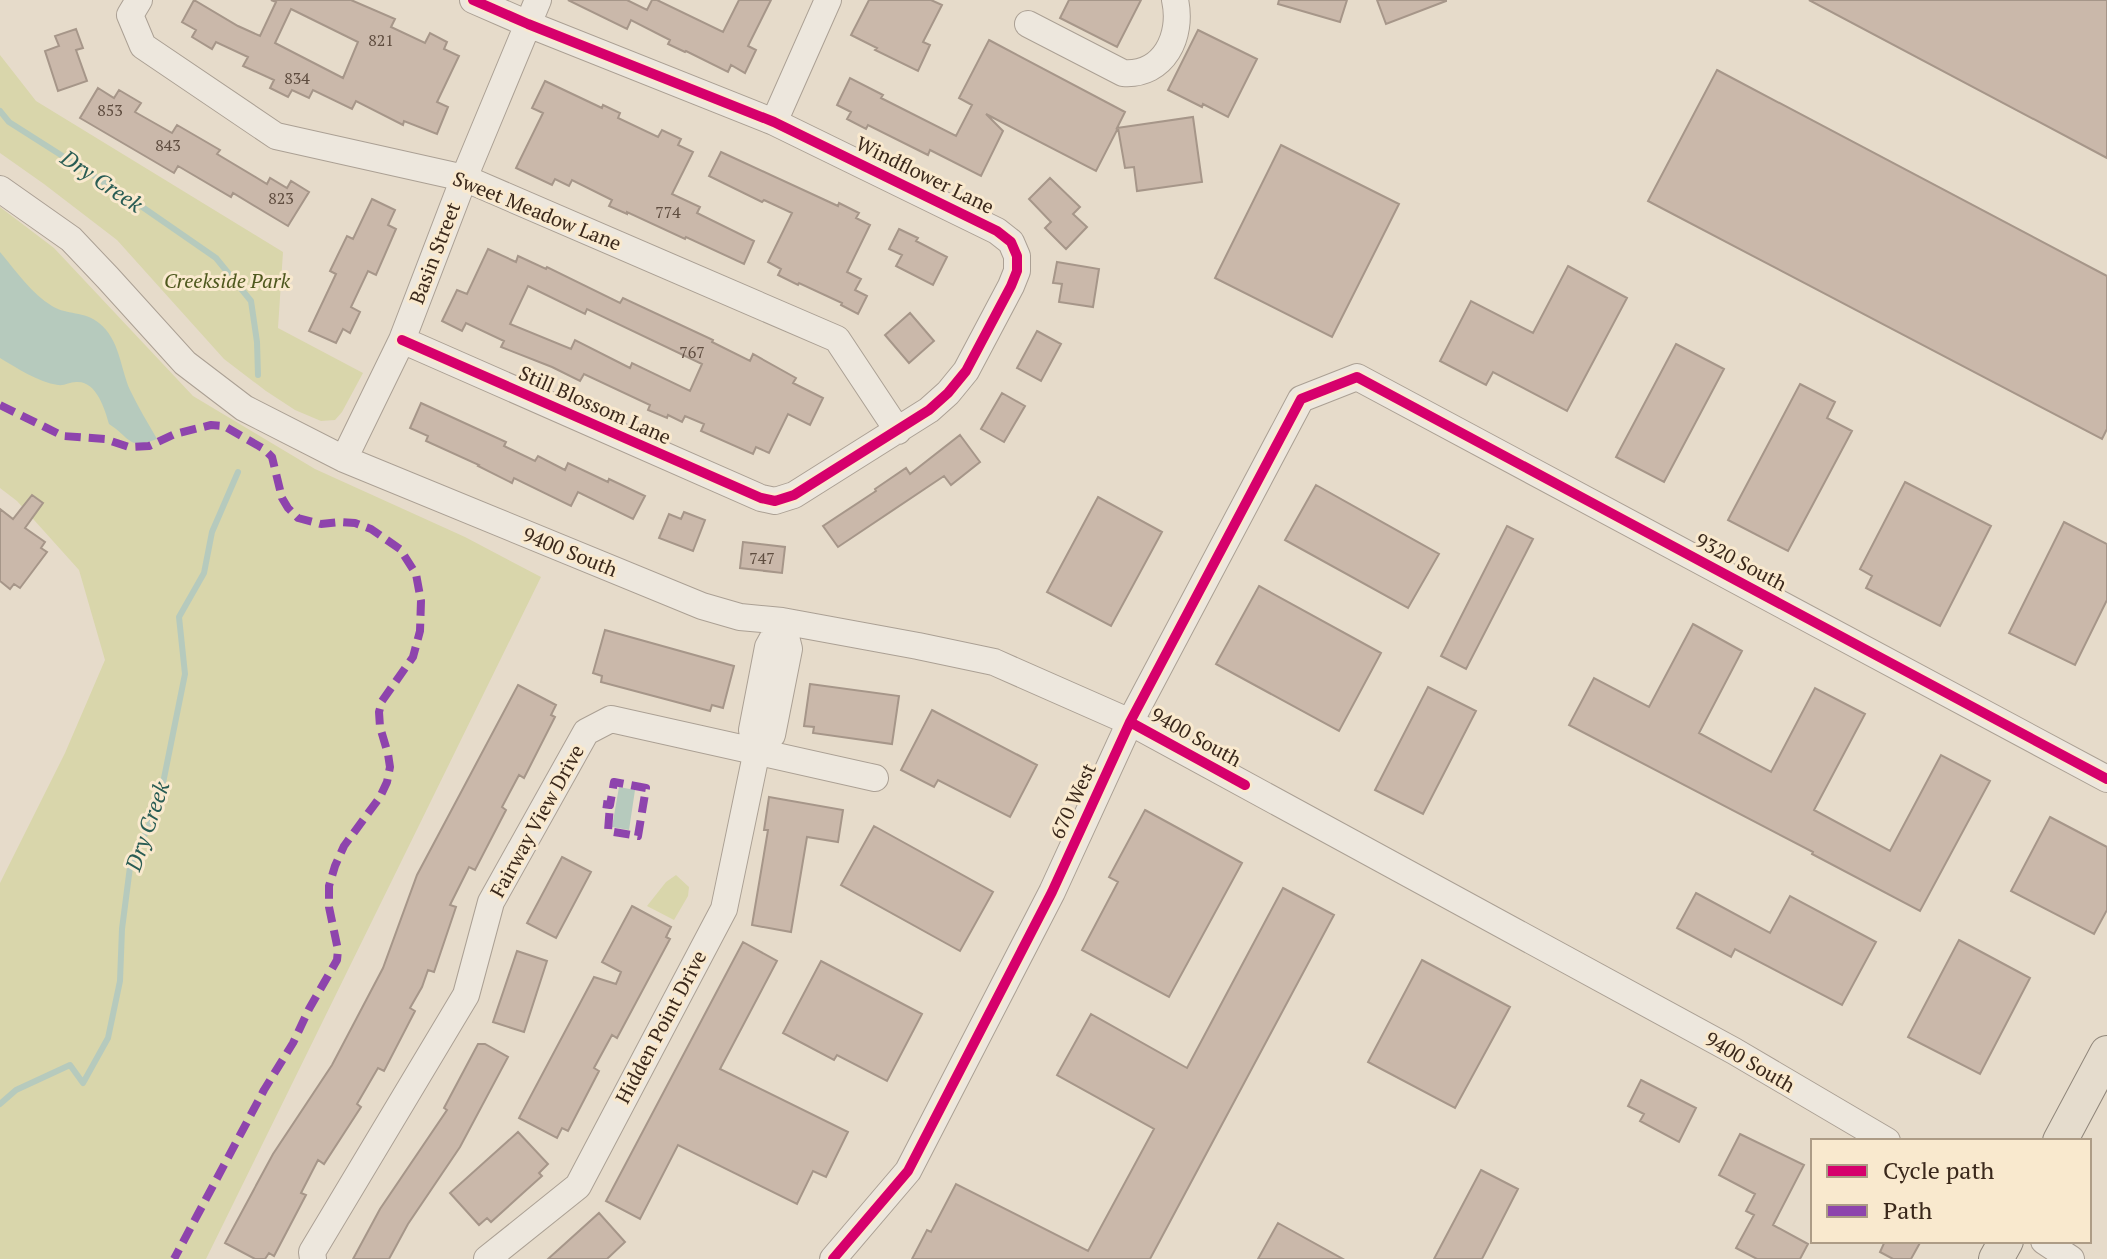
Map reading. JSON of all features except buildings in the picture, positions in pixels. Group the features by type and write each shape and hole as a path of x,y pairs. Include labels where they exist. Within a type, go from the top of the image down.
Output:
{"main road":[{"path":"2061,1139 2107,1053"}],"street":[{"name":"Sweet Meadow Lane","path":"139,0 130,15 143,46 276,136 464,178 837,339 898,431"},
{"name":"Windflower Lane","path":"473,0 533,12 774,122 997,231 1011,242 1017,256 1017,271 1011,286 966,371 948,393 898,431 794,495 775,501"},
{"path":"774,122 828,0"},
{"path":"1028,24 1123,73 1135,74 1159,62 1167,50 1178,23 1175,0"},
{"name":"Basin Street","path":"344,459 402,340 464,178 533,12"},
{"name":"9400 South","path":"0,189 71,239 185,363 244,408 344,459 702,606 740,617 782,621 994,662 1130,722 1720,1044 1884,1139"},
{"name":"Still Blossom Lane","path":"402,340 761,498 775,501"},
{"name":"670 West","path":"833,1259 908,1171 1052,892 1130,722 1301,399 1357,377"},
{"name":"9320 South","path":"1357,377 2107,779"},
{"name":"Hidden Point Drive","path":"500,1254 578,1186 724,909 757,750 752,730 768,647 782,621"},
{"name":"Fairway View Drive","path":"313,1259 312,1252 466,995 491,902 586,732 611,719 875,778"},
{"path":"2047,1243 2071,1259"}],"green space":[{"name":"Creekside Park","path":"0,55 36,101 283,252 278,328 363,373 335,420 321,421 295,410 224,359 117,240 0,153"},
{"path":"0,207 54,248 193,396 315,469 465,537 541,577 206,1259 0,1259 0,883 65,753 105,660 79,570 17,501 0,488"},
{"path":"676,875 689,887 688,896 674,920 647,906 666,882"}],"shaded area":[{"path":"0,252 44,301 57,309 94,319 106,330 115,346 130,390 157,439 134,443 126,438 109,424 98,397 89,386 76,382 50,383 0,358"},
{"path":"619,787 635,790 629,830 612,827"}],"waterway":[{"name":"Dry Creek","path":"0,111 9,122 216,258 251,301 258,375"},
{"name":"Dry Creek","path":"0,1104 16,1090 70,1065 83,1083 108,1038 120,981 122,929 130,867 159,803 185,674 179,617 204,573 212,532 238,472"}],"marked path":[{"path":"0,405 63,436 105,439 129,447 149,446 175,434 211,425 224,426 272,457 282,498 298,518 321,524 355,523 371,529 400,549 416,574 421,601 420,631 413,657 382,701 379,712 390,767 387,782 380,797 344,846 329,886 337,960 174,1259"},
{"path":"603,804 610,805 614,782 646,788 638,836 608,831 610,805"}],"cycle path":[{"path":"402,340 761,498 775,501 794,495 929,410 948,393 966,371 1017,271 1017,256 1011,242 997,231 774,122 473,0"},
{"path":"833,1259 908,1171 1052,892 1130,722 1301,399 1357,377 2107,779"},
{"path":"1130,722 1245,785"}]}
